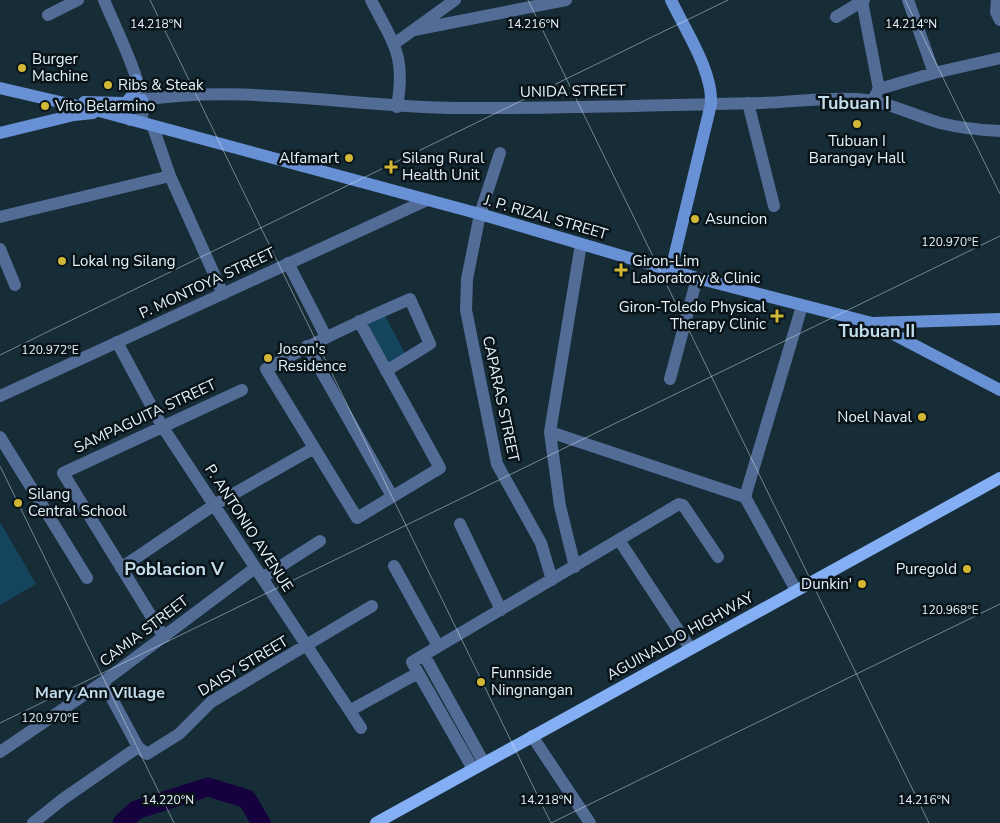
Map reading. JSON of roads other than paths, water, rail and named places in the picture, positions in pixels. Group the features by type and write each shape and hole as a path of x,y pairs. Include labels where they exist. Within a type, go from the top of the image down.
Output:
{"main road":[{"path":"671,0 706,74 712,93 711,104 671,270"},
{"path":"126,103 134,93 136,80"},
{"name":"J. P. RIZAL STREET","path":"0,88 103,112 480,214 697,278 872,323 1000,319"},
{"path":"61,102 143,104"},
{"path":"0,133 74,115 103,112"},
{"path":"872,323 1000,390"},
{"name":"AGUINALDO HIGHWAY","path":"376,823 1000,478"}],"street":[{"path":"48,15 78,0"},
{"path":"104,0 136,80 170,176 223,294"},
{"path":"371,0 400,58 402,71 397,107"},
{"path":"394,44 455,0"},
{"path":"414,30 566,0"},
{"path":"908,0 934,73"},
{"path":"998,0 996,12 1000,20"},
{"path":"836,17 863,1 876,94 934,73 1000,58"},
{"name":"UNIDA STREET","path":"143,104 175,95 232,93 397,107 553,108 748,103 854,98 876,94 938,123 972,130 1000,131"},
{"path":"748,103 774,206"},
{"path":"130,120 137,120 142,116 143,104"},
{"name":"CAPARAS STREET","path":"500,153 480,214 467,279 466,298 491,442 501,475 541,542 552,580"},
{"path":"0,218 170,176"},
{"name":"P. MONTOYA STREET","path":"0,396 427,200"},
{"path":"575,567 560,506 550,432 581,244"},
{"path":"0,249 15,285"},
{"path":"288,263 326,337"},
{"path":"670,379 697,278"},
{"path":"359,321 386,371 440,468 357,518 266,369 307,346 359,321 410,299 430,344 386,371"},
{"path":"745,497 802,306"},
{"name":"P. ANTONIO AVENUE","path":"117,342 162,426 361,728"},
{"path":"307,346 392,496"},
{"name":"SAMPAGUITA STREET","path":"122,568 63,473 242,390"},
{"path":"550,432 745,497 796,590"},
{"path":"0,437 86,578"},
{"path":"164,637 122,568 214,505 314,448"},
{"path":"478,766 412,662 679,504 683,505 718,557"},
{"path":"460,524 502,610"},
{"path":"619,540 690,648"},
{"name":"CAMIA STREET","path":"0,752 258,573 320,541"},
{"path":"394,566 438,646"},
{"name":"DAISY STREET","path":"138,747 147,754 158,748 179,734 212,702 372,606"},
{"path":"424,655 478,766"},
{"path":"350,710 418,673"},
{"path":"33,823 138,747 103,682"},
{"path":"532,736 590,823"}],"waterway":[{"path":"122,823 136,810 208,787 247,799 261,823"}],"place":[{"name":"Burger Machine","path":"22,68"},
{"name":"Ribs & Steak","path":"108,85"},
{"name":"Vito Belarmino","path":"45,106"},
{"name":"Tubuan I Barangay Hall","path":"857,124"},
{"name":"Alfamart","path":"349,158"},
{"name":"Silang Rural Health Unit","path":"391,167"},
{"name":"Asuncion","path":"695,219"},
{"name":"Lokal ng Silang","path":"62,261"},
{"name":"Giron-Lim Laboratory & Clinic","path":"621,270"},
{"name":"Giron-Toledo Physical Therapy Clinic","path":"777,316"},
{"name":"Joson's Residence","path":"268,358"},
{"name":"Noel Naval","path":"922,417"},
{"name":"Silang Central School","path":"18,503"},
{"name":"Puregold","path":"967,569"},
{"name":"Dunkin'","path":"862,584"},
{"name":"Funnside Ningnangan","path":"481,682"}],"district":[{"name":"Tubuan I","path":"854,103"},
{"name":"Tubuan II","path":"877,331"},
{"name":"Poblacion V","path":"174,569"},
{"name":"Mary Ann Village","path":"100,693"}]}
